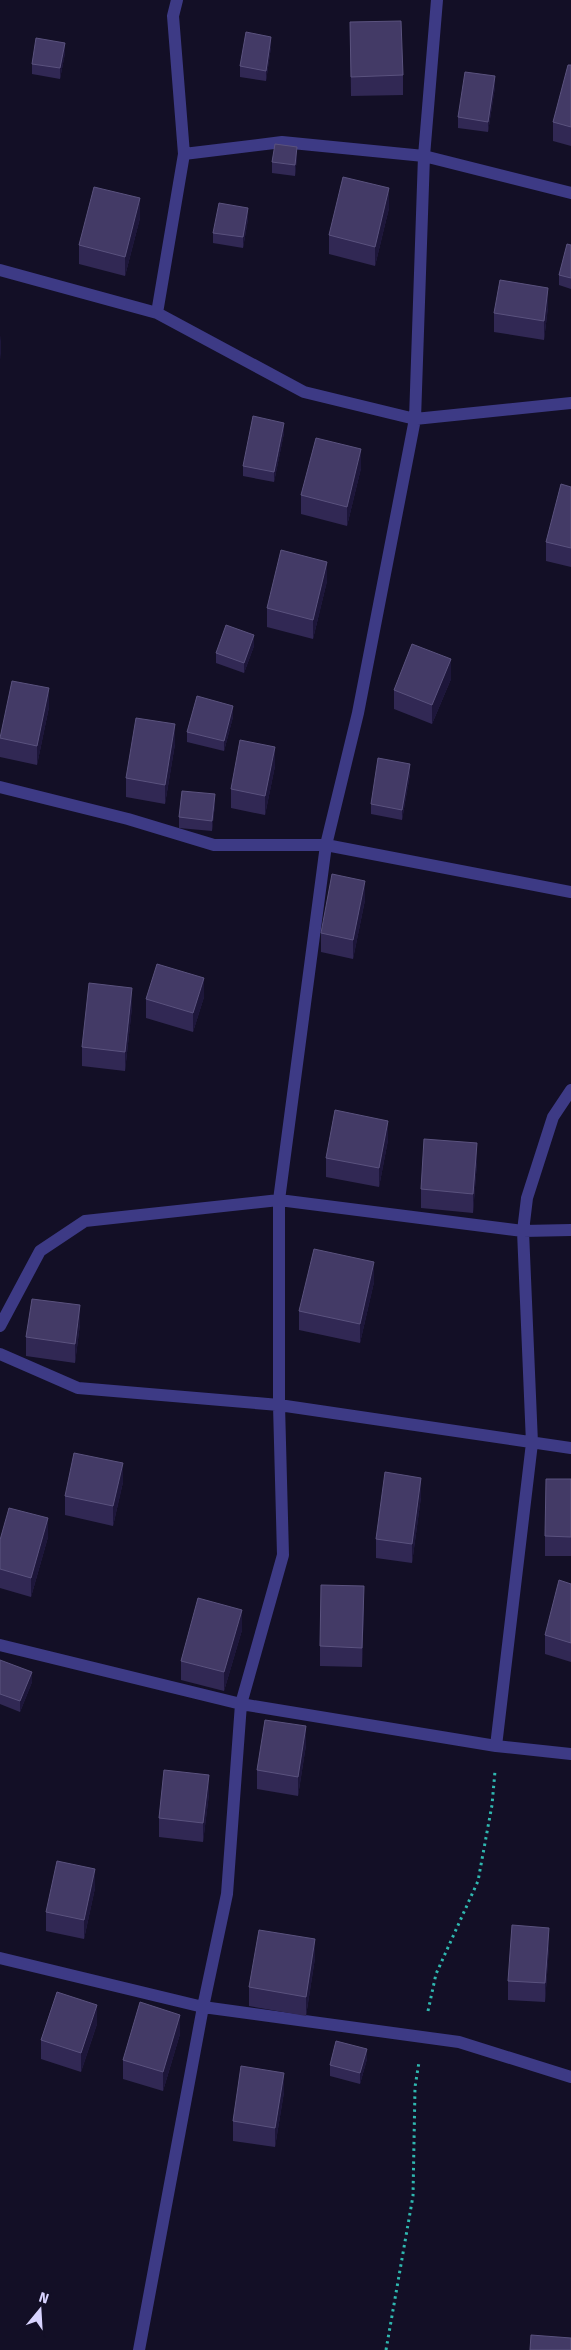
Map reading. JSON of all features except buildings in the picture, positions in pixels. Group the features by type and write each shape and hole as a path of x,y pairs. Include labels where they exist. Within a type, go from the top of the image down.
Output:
{"street":[{"path":"156,313 184,154 173,16 176,0"},
{"path":"139,2350 203,2007 227,1894 241,1704 283,1555 279,1405 279,1200 326,845 358,713 415,419 424,156 437,0"},
{"path":"184,154 282,142 424,156 571,193"},
{"path":"0,270 156,313 304,392 415,419 571,403"},
{"path":"0,786 128,818 214,845 326,845 571,892"},
{"path":"496,1746 532,1442 523,1231 527,1198 553,1117 571,1090"},
{"path":"0,1326 40,1251 85,1221 279,1200 523,1231 571,1230"},
{"path":"0,1354 78,1388 279,1405 571,1448"},
{"path":"0,1645 241,1704 496,1746 571,1754"},
{"path":"0,1958 203,2007 459,2042 571,2077"}]}
